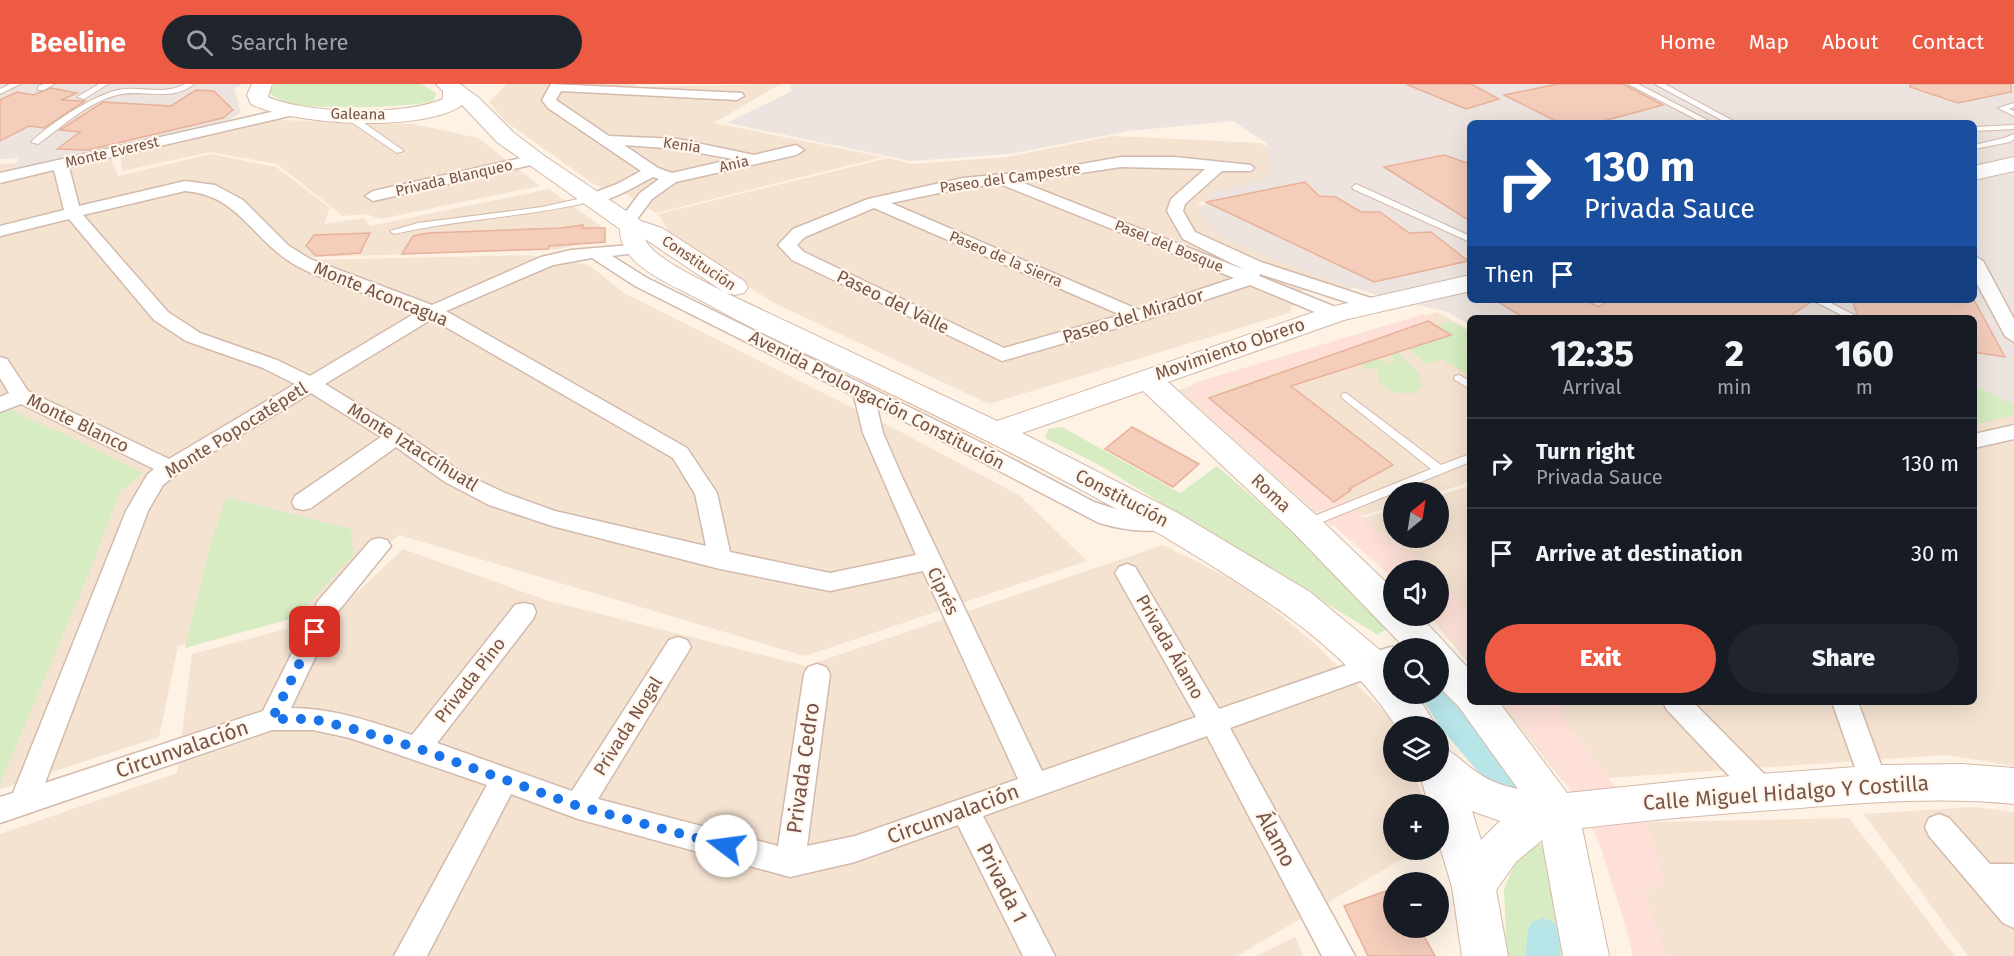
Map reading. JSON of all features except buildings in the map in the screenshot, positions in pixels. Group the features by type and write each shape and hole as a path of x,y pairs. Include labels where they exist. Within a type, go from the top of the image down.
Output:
{"street":[{"path":"449,86 471,102 505,137"},
{"name":"Galeana","path":"260,92 289,112 408,114 448,106 454,102 455,96 449,86"},
{"path":"671,178 652,171 553,105 549,100 550,95 558,86 737,96"},
{"name":"Monte Everest","path":"223,126 249,110 260,92"},
{"name":"Monte Everest","path":"0,178 289,112"},
{"path":"408,114 458,124 505,137"},
{"name":"Constitución","path":"505,137 591,199 632,232 654,263 727,304 822,347 981,438 1166,521 1297,602 1383,650"},
{"name":"Kenia","path":"608,140 678,144 754,160"},
{"name":"Ania","path":"671,178 796,150"},
{"name":"Privada Blanqueo","path":"373,196 536,160"},
{"name":"Paseo del Campestre","path":"787,245 799,233 874,202 963,183 1001,180 1121,162 1246,168"},
{"name":"Monte Iztaccíhuatl","path":"60,164 73,213 161,315 193,338 270,364 311,384 396,437 453,477 497,499 552,518 720,560 830,582 928,561"},
{"path":"1977,172 2014,164"},
{"path":"1218,166 1177,202 1175,211 1189,235 1252,272 1371,304"},
{"path":"591,199 623,188 652,171"},
{"path":"632,232 646,196 671,178"},
{"name":"Pasel del Bosque","path":"1001,180 1170,245 1252,272 1336,314"},
{"name":"Monte Aconcagua","path":"0,231 167,189 185,186 209,188 237,203 283,250 304,263 432,311 680,453 706,493 720,560"},
{"path":"623,188 646,196"},
{"name":"Paseo de la Sierra","path":"874,202 1138,316"},
{"name":"Monte Popocatépetl","path":"11,806 136,511 155,480 170,468 432,311 547,261 595,252 632,232"},
{"path":"1170,245 1189,235"},
{"name":"Paseo del Valle","path":"787,245 798,256 1002,355"},
{"name":"Avenida Prolongación Constitución","path":"595,252 641,282 863,392 981,438"},
{"path":"1977,266 2011,327"},
{"name":"Paseo del Mirador","path":"1002,355 1138,316 1252,272"},
{"name":"Movimiento Obrero","path":"981,438 1146,378 1336,314 1371,304 1467,284"},
{"name":"Monte Blanco","path":"0,363 21,396 170,468"},
{"name":"Roma","path":"1146,378 1305,524 1383,602"},
{"name":"Ciprés","path":"863,392 873,433 928,561 1035,785"},
{"path":"0,405 21,396"},
{"path":"1977,440 2014,432"},
{"path":"303,502 396,437"},
{"path":"272,719 327,608 379,546"},
{"name":"Privada Álamo","path":"1127,573 1213,722"},
{"name":"Privada Pino","path":"417,748 524,612"},
{"name":"Privada Nogal","path":"578,806 678,647"},
{"name":"Circunvalación","path":"11,806 272,719 313,719 417,748 578,806 790,862 855,849 1213,722 1383,670"},
{"name":"Privada Cedro","path":"790,862 817,674"},
{"name":"Roma","path":"1449,684 1467,694"},
{"path":"1478,705 1530,772 1558,814 1586,956"},
{"path":"1679,705 1763,792"},
{"path":"1846,705 1874,784"},
{"name":"Álamo","path":"1213,722 1339,956"},
{"path":"1449,775 1462,787 1478,796 1527,810 1558,814"},
{"path":"410,956 504,781"},
{"path":"1442,782 1474,887 1485,956"},
{"name":"Calle Miguel Hidalgo Y Costilla","path":"1558,814 1763,792 1874,784 1941,782 2014,786"},
{"name":"Privada 1","path":"965,810 1039,956"},
{"path":"1474,887 1483,872 1512,837 1541,819 1558,814"},
{"path":"1939,827 2014,913"},
{"path":"1983,878 2014,878"}],"lane":[{"path":"0,92 16,84"},
{"path":"41,88 50,84"},
{"path":"81,97 104,84"},
{"path":"35,142 98,101 116,93 165,94 183,90 190,84"},
{"path":"1632,84 1703,120"},
{"path":"1659,84 1727,120"},
{"path":"2014,105 2002,108 2014,114"},
{"path":"346,114 400,151"},
{"path":"1977,129 2014,127"},
{"path":"1977,146 2007,140 2014,136"},
{"path":"1356,187 1467,238"},
{"path":"394,231 445,220 547,211 591,199"},
{"path":"1823,303 1849,315"},
{"path":"1459,378 1467,384"},
{"path":"1346,396 1440,470"},
{"path":"1305,524 1467,459"}],"shaded area":[{"path":"0,84 243,84 234,89 241,112 229,120 13,172 18,158 0,159"},
{"path":"507,84 634,84 638,87 780,84 714,123 883,157 656,213 627,195 595,185 505,121 489,102"},
{"path":"790,84 2014,84 2014,404 1977,386 1977,315 1467,315 1467,323 1448,312 1380,296 1318,276 1221,238 1199,213 1212,193 1271,177 1266,143 1233,121 1129,131 1010,154 911,161 727,123 792,91"},
{"path":"276,120 414,124 478,138 540,186 380,219 366,214 343,216 277,164 210,152 122,171 120,156"},
{"path":"1113,136 1261,143 1306,177 1197,203 1367,283 1348,290 1305,290 1299,292 1289,313 989,404 772,302 670,234 658,214 888,158 912,164 1006,157"},
{"path":"211,154 276,167 330,208 324,224 364,218 370,226 549,189 606,230 600,243 587,243 554,250 311,257 309,260 528,255 589,265 624,293 899,431 1019,495 1087,561 805,656 399,535 318,604 178,646 159,737 0,789 0,164 111,158 118,176"},
{"path":"1437,312 1467,328 1467,483 1449,489 1449,482 1383,482 1383,509 1331,526 1179,390"},
{"path":"1424,314 1435,322 1210,393 1333,492 1347,500 1383,536 1383,548 1400,548 1417,560 1383,560 1383,569 1188,396 1194,383"},
{"path":"1977,395 2014,413 2014,766 1946,755 1563,781 1501,705 1977,705"},
{"path":"1467,487 1467,661 1438,626 1449,626 1449,560 1383,560 1383,569 1340,525 1383,512 1383,548 1449,548 1449,492"},
{"path":"1163,545 1244,585 1315,644 1389,716 1383,716 1383,782 1417,782 1421,794 1383,794 1383,860 1400,860 1237,956 0,956 0,834 177,773 192,654 331,617 403,549 549,601 806,666"},
{"path":"1449,589 1467,609 1467,656 1442,626 1449,626"},
{"path":"1506,705 1558,705 1563,710 1561,716 1651,834 1664,884 1644,892 1667,956 1635,956 1598,839 1558,770"},
{"path":"1974,807 2014,812 2014,956 1968,956 1864,814"},
{"path":"1849,818 1955,956 1633,956 1600,823"},
{"path":"1295,937 1303,956 1256,956"}],"green space":[{"path":"275,84 421,84 436,93 434,101 405,105 359,107 295,105 284,102 268,92"},
{"path":"1450,321 1467,330 1467,348 1464,350 1467,352 1467,374 1441,359 1428,364 1408,349 1450,335 1436,326"},
{"path":"1398,352 1419,373 1421,387 1415,393 1397,393 1379,383 1378,367 1368,370 1361,364 1379,358 1387,364 1396,361 1390,355"},
{"path":"1977,386 2014,404 2014,415 1977,424"},
{"path":"7,407 143,473 120,491 89,573 0,784 0,410"},
{"path":"1062,427 1180,493 1217,466 1344,577 1387,628 1378,635 1099,465 1045,438 1048,429"},
{"path":"226,497 351,529 353,555 297,617 185,648 209,550"},
{"path":"1553,844 1582,956 1507,956 1504,889 1523,845"}],"waterway":[{"path":"1440,704 1510,789"},
{"path":"1543,934 1543,956"}],"route":[{"path":"315,632 272,719 313,719 350,728 417,748 578,806 726,846"}]}
